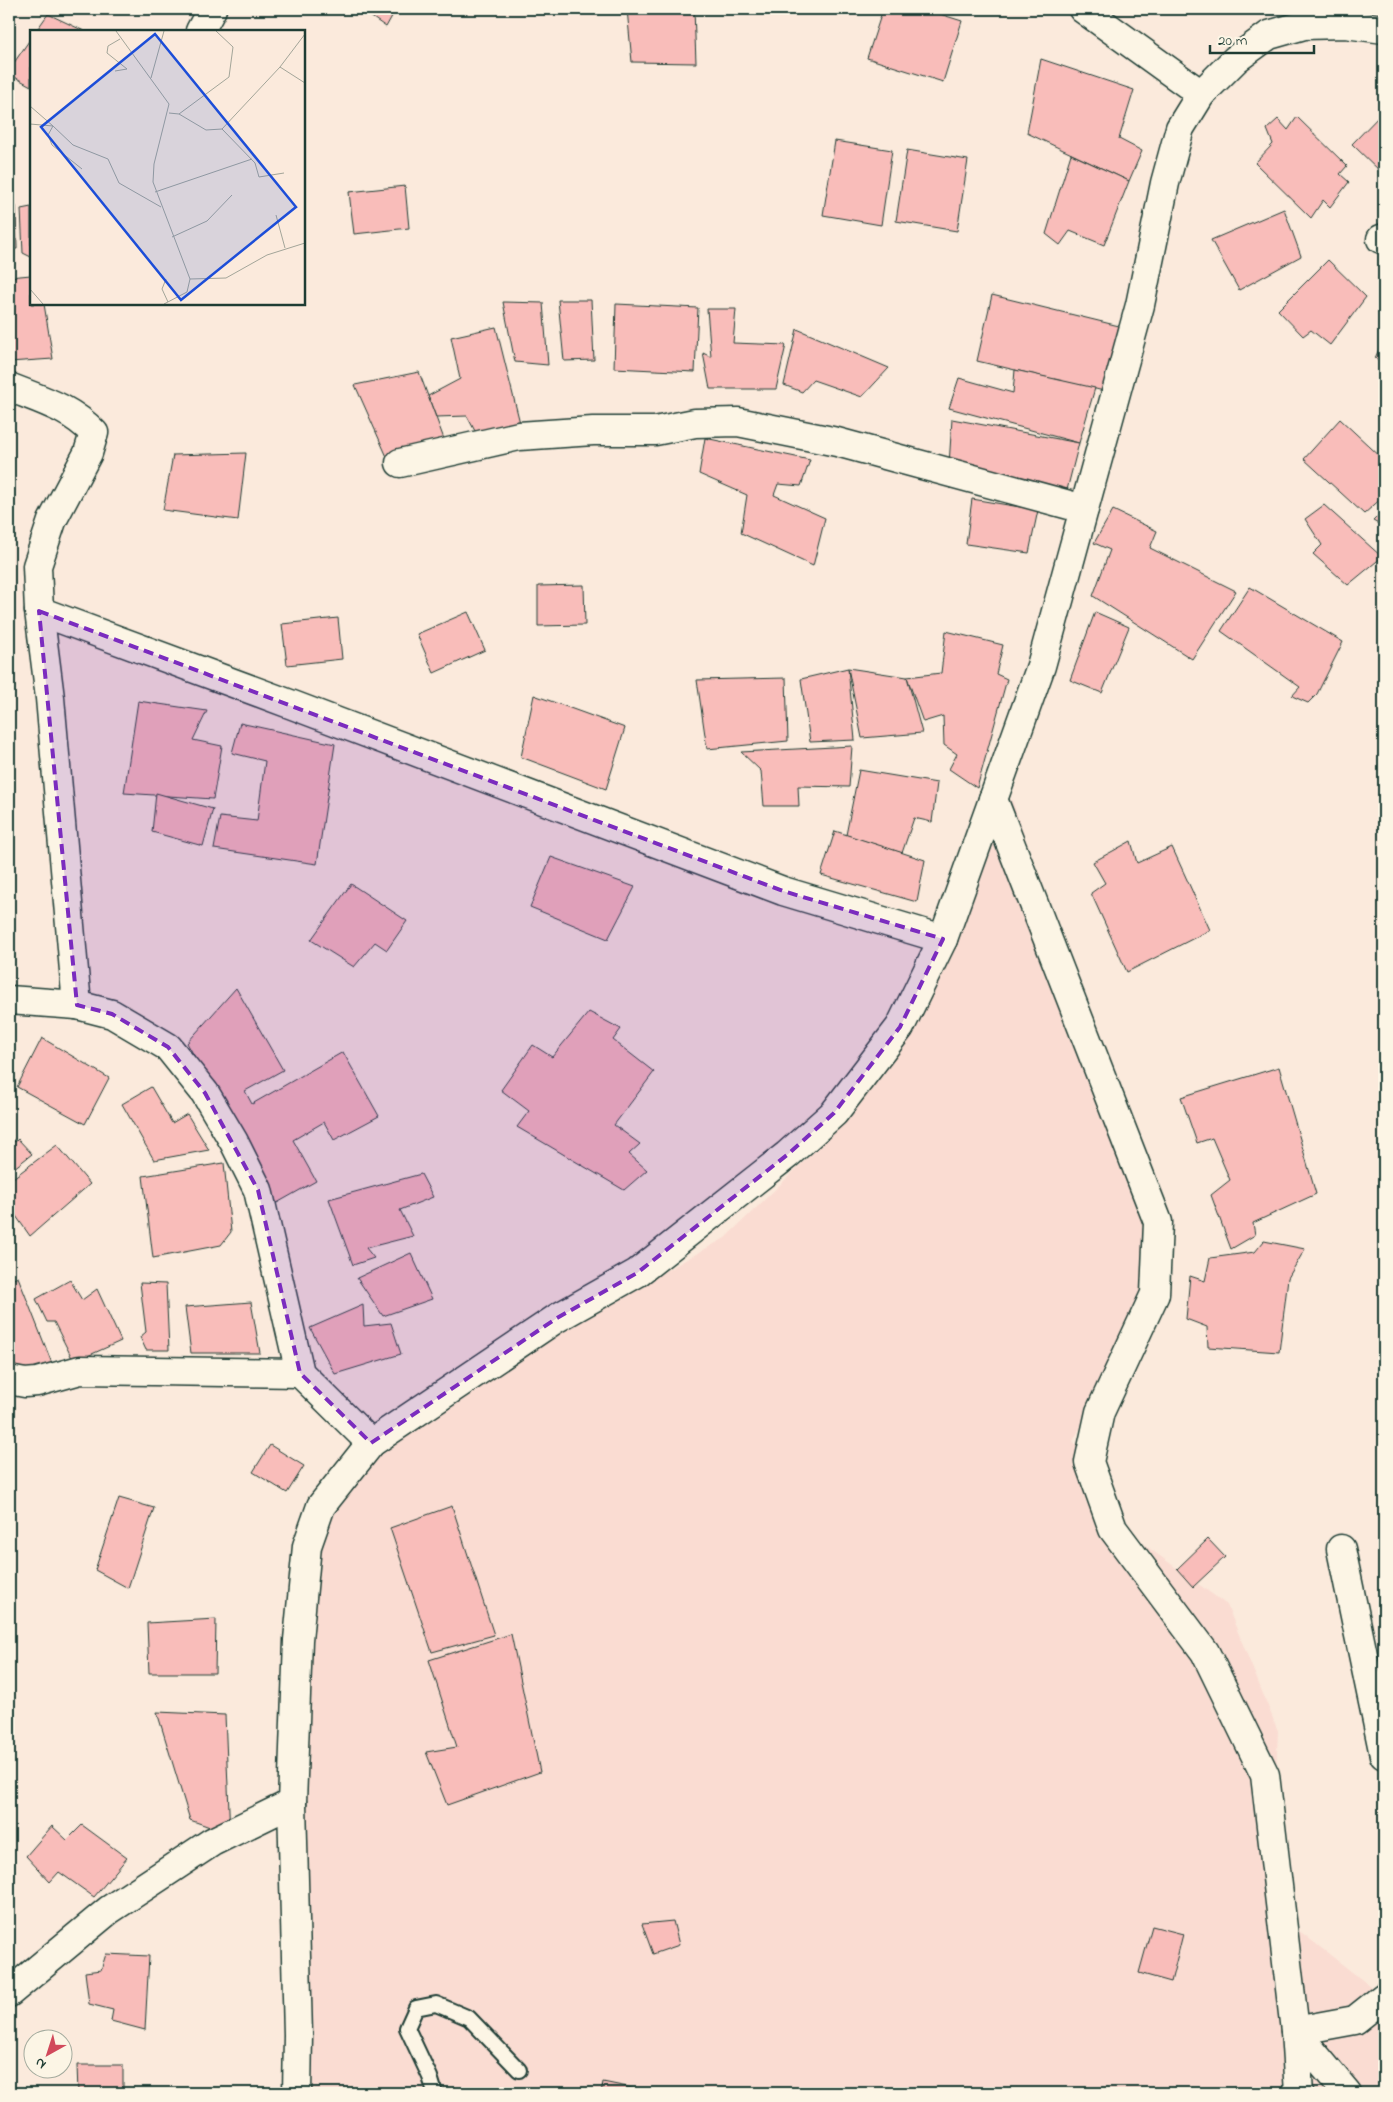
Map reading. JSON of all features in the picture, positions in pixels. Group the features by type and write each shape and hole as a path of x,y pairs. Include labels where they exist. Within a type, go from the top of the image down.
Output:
{"street":[{"path":"201,30 212,9"},
{"path":"1083,9 1201,94"},
{"path":"297,2093 298,2026 292,1803 298,1640 307,1546 321,1506 371,1443 557,1318 637,1273 787,1155 834,1113 900,1026 943,940 1041,666 1140,305 1166,183 1180,128 1201,94 1236,59 1269,35 1304,25 1345,24 1384,29"},
{"path":"9,387 66,410 83,422 94,433 88,453 52,522 37,566 39,611 50,698 76,1005"},
{"path":"400,463 519,436 592,431 655,432 695,423 738,422 837,442 1084,509"},
{"path":"39,611 783,891 943,940"},
{"path":"993,798 1158,1222 1155,1294 1100,1412 1089,1462 1113,1529 1205,1652 1264,1775 1295,2031 1300,2093"},
{"path":"9,1000 76,1005 112,1014 168,1047 205,1093 234,1142 258,1190 300,1373 371,1443"},
{"path":"9,1380 25,1383 37,1382 80,1370 300,1373"},
{"path":"1341,1549 1384,1755"},
{"path":"9,1993 109,1910 212,1842 292,1803"},
{"path":"1295,2031 1355,2020 1384,1997"},
{"path":"1295,2031 1347,2093"}],"lane":[{"path":"435,2093 430,2077 407,2028 416,2008 436,2004 469,2018 519,2070"}],"highlighted area":[{"path":"39,611 783,891 943,939 900,1027 834,1113 787,1155 637,1273 557,1318 371,1443 300,1373 258,1190 205,1093 168,1047 112,1014 77,1005"}],"shaded area":[{"path":"1012,799 1073,982 1152,1169 1143,1313 1073,1441 1089,1462 1086,1502 1227,1605 1278,1731 1270,1908 1384,1997 1384,2093 303,2093 299,1812 322,1527 395,1430 590,1313 725,1238 822,1144 902,1043"}],"building":[{"path":"360,9 396,9 386,27"},
{"path":"441,9 470,9 468,13"},
{"path":"548,9 589,9 587,14"},
{"path":"627,9 694,9 696,63 632,62"},
{"path":"883,9 924,9 962,21 943,82 867,58"},
{"path":"48,14 82,30 37,30"},
{"path":"30,39 30,85 9,74 9,70"},
{"path":"1041,59 1134,90 1119,139 1142,151 1129,181 1027,133"},
{"path":"1384,111 1384,175 1352,144"},
{"path":"1297,117 1347,166 1340,174 1349,182 1330,207 1323,200 1311,218 1255,163 1273,144 1267,129 1278,119 1288,130"},
{"path":"835,141 892,150 881,225 823,215"},
{"path":"907,150 968,160 957,231 896,221"},
{"path":"1071,154 1129,181 1104,245 1070,231 1060,245 1046,234"},
{"path":"405,186 409,228 354,234 349,192"},
{"path":"16,206 17,249 9,249 9,207"},
{"path":"30,207 30,256 23,253 21,209"},
{"path":"1284,209 1301,256 1239,290 1211,240"},
{"path":"1328,260 1366,297 1330,345 1311,330 1303,336 1278,310"},
{"path":"30,275 30,305 44,305 53,359 9,362 9,277"},
{"path":"992,295 1119,326 1104,391 977,361"},
{"path":"558,300 591,300 594,360 564,361"},
{"path":"503,302 543,303 548,365 515,362"},
{"path":"616,304 698,308 695,372 614,368"},
{"path":"707,309 736,309 733,343 786,345 776,389 710,389 703,353 711,357"},
{"path":"496,327 520,423 475,431 467,416 436,417 428,396 460,379 451,337"},
{"path":"797,329 889,368 862,397 813,380 802,392 784,385"},
{"path":"1384,339 1384,364 1375,358"},
{"path":"1015,370 1095,388 1079,443 949,408 959,378 1013,393"},
{"path":"419,372 444,439 388,459 355,385"},
{"path":"952,419 1079,443 1067,490 949,465"},
{"path":"1340,419 1384,460 1384,496 1364,514 1304,459"},
{"path":"705,438 810,460 801,486 778,484 774,495 825,518 813,566 741,533 747,495 699,474"},
{"path":"246,453 238,520 163,510 173,455"},
{"path":"972,499 1038,510 1029,553 966,544"},
{"path":"1324,505 1382,557 1348,585 1313,554 1322,545 1305,519"},
{"path":"1113,510 1157,531 1150,548 1236,591 1192,659 1093,596 1110,550 1094,543"},
{"path":"1384,510 1384,527 1373,521"},
{"path":"584,585 585,625 538,626 538,586"},
{"path":"1250,587 1343,642 1317,694 1308,703 1292,696 1300,687 1221,631"},
{"path":"468,612 485,650 434,673 417,634"},
{"path":"1095,612 1129,627 1102,693 1070,680"},
{"path":"338,618 342,659 287,665 282,624"},
{"path":"946,631 1003,645 996,674 1007,679 977,788 949,769 957,754 944,745 943,716 923,722 907,677 941,673"},
{"path":"848,668 855,740 810,742 801,679"},
{"path":"848,668 907,677 922,733 862,738"},
{"path":"786,678 788,741 707,749 697,680"},
{"path":"534,695 625,728 606,789 521,757"},
{"path":"138,701 207,711 193,740 222,746 213,799 124,793"},
{"path":"240,723 335,744 317,864 214,849 220,817 257,821 265,761 232,753"},
{"path":"852,746 849,787 798,786 799,806 764,806 761,771 741,752"},
{"path":"859,770 937,783 932,822 914,818 902,853 846,835"},
{"path":"156,793 213,809 203,846 152,832"},
{"path":"835,831 925,860 917,902 821,875"},
{"path":"1131,841 1137,863 1172,847 1210,930 1127,972 1091,893 1105,883 1093,862"},
{"path":"551,857 635,887 608,939 530,907"},
{"path":"351,884 407,921 387,950 375,942 354,967 311,940"},
{"path":"236,988 283,1070 245,1091 252,1104 343,1052 379,1116 334,1140 324,1122 293,1140 316,1181 277,1203 187,1043"},
{"path":"589,1012 621,1029 613,1040 654,1072 614,1125 640,1144 629,1154 647,1170 624,1190 517,1127 529,1111 501,1090 533,1045 552,1057"},
{"path":"42,1038 109,1078 85,1124 17,1087"},
{"path":"1279,1067 1316,1194 1253,1223 1255,1235 1231,1249 1211,1195 1230,1180 1212,1138 1197,1143 1181,1097"},
{"path":"151,1087 172,1123 187,1114 209,1150 154,1160 122,1104"},
{"path":"9,1135 15,1142 18,1139 32,1154 9,1172"},
{"path":"57,1145 90,1184 30,1236 9,1206 9,1181"},
{"path":"224,1163 231,1232 221,1245 153,1258 143,1176"},
{"path":"421,1174 433,1197 400,1210 413,1236 366,1248 374,1258 353,1265 329,1199"},
{"path":"1264,1241 1305,1249 1288,1278 1279,1352 1208,1347 1207,1327 1186,1319 1190,1276 1205,1281 1210,1258 1255,1252"},
{"path":"411,1253 432,1299 383,1316 357,1278"},
{"path":"18,1277 53,1366 9,1376 9,1281"},
{"path":"70,1280 82,1300 97,1289 121,1341 74,1362 54,1322 47,1322 36,1299"},
{"path":"140,1283 166,1284 169,1350 146,1350 140,1337 146,1332"},
{"path":"251,1302 260,1353 191,1353 185,1307"},
{"path":"363,1305 364,1326 391,1323 401,1354 335,1374 310,1328"},
{"path":"270,1445 304,1466 287,1493 253,1472"},
{"path":"119,1498 154,1508 128,1588 95,1570"},
{"path":"452,1506 494,1635 432,1652 390,1528"},
{"path":"1208,1539 1225,1557 1193,1587 1177,1569"},
{"path":"216,1619 215,1673 149,1673 147,1623"},
{"path":"511,1634 540,1772 447,1805 426,1752 457,1747 429,1660"},
{"path":"157,1712 225,1715 230,1834 190,1820"},
{"path":"82,1825 127,1858 94,1897 59,1872 50,1882 26,1856 52,1826 67,1840"},
{"path":"673,1921 679,1945 653,1954 642,1924"},
{"path":"1152,1926 1183,1934 1171,1982 1139,1973"},
{"path":"106,1954 149,1956 145,2030 111,2021 113,2010 89,2004 85,1972 101,1970"},
{"path":"77,2065 123,2065 123,2093 78,2093"},
{"path":"603,2082 647,2091 647,2093 601,2093"}]}
